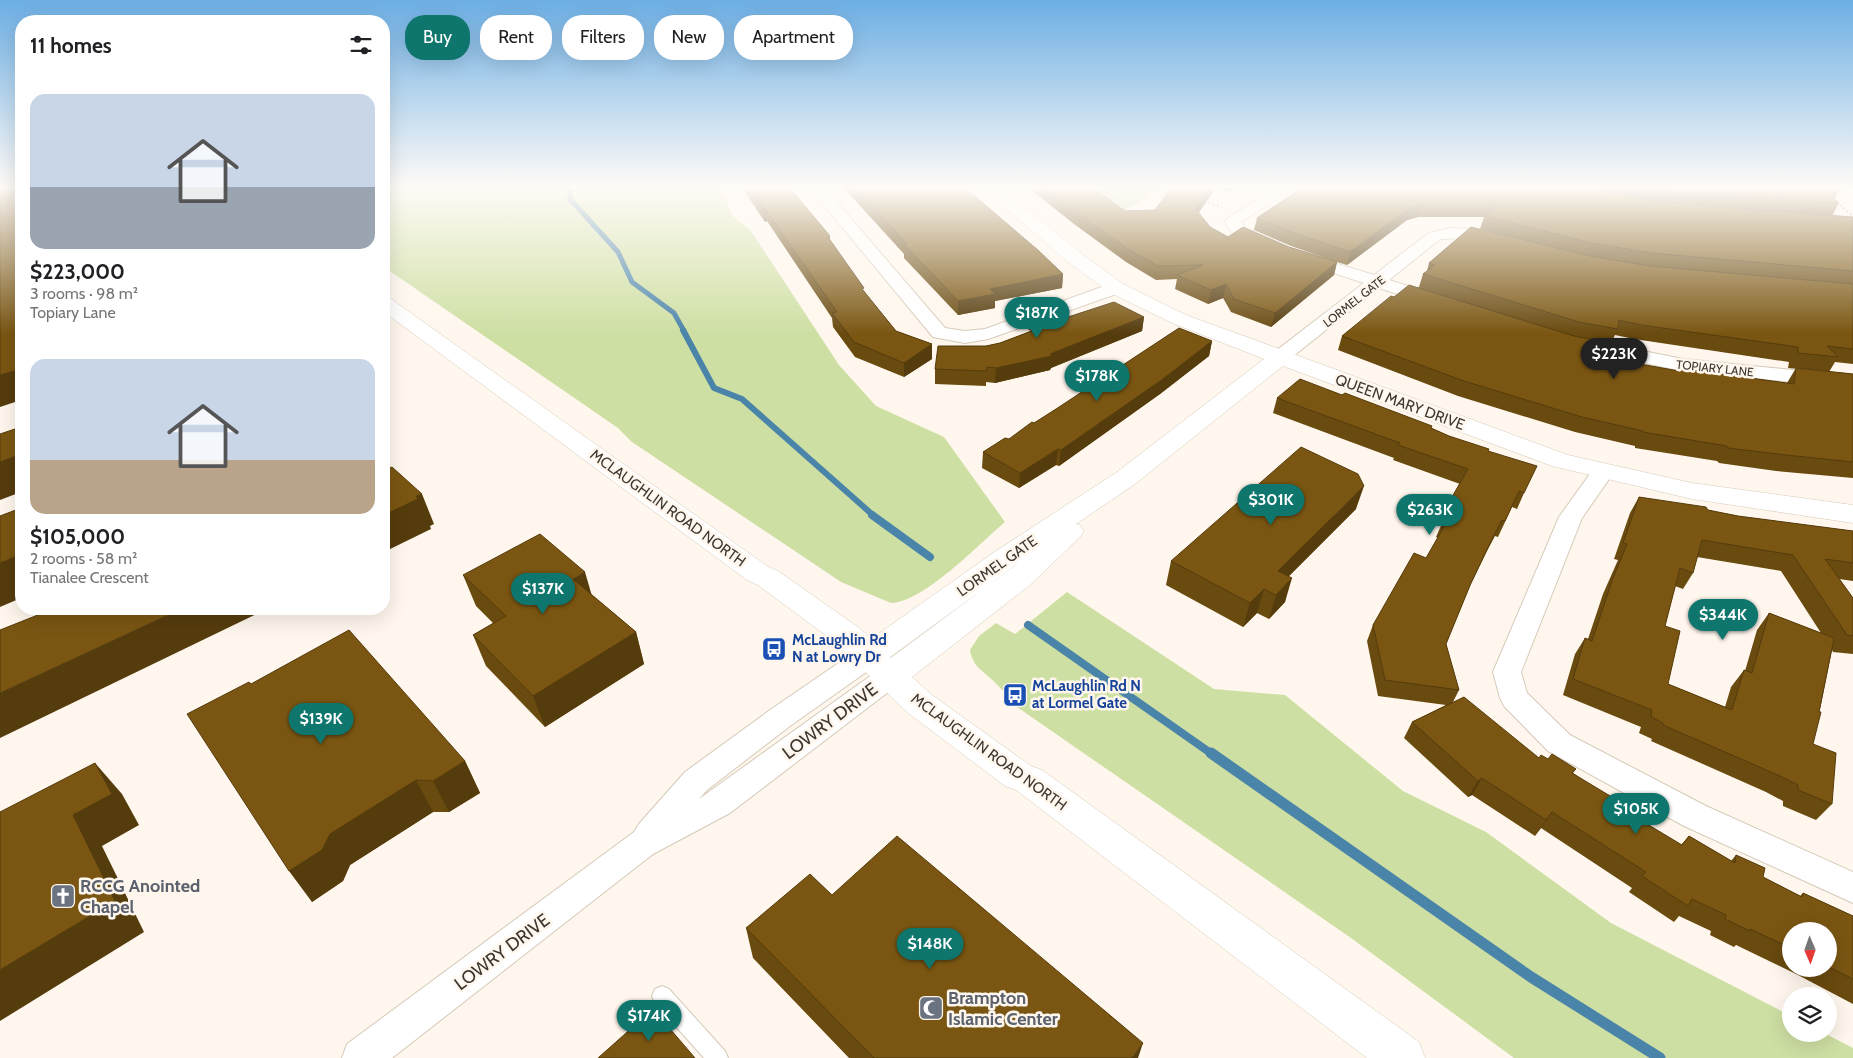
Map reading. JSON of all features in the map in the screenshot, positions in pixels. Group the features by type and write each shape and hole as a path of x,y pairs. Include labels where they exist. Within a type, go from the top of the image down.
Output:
{"street":[{"path":"857,235 939,333 965,337 988,334 1116,288"},
{"name":"QUEEN MARY DRIVE","path":"1046,235 1070,256 1116,288 1179,319 1517,446 1561,461 1603,472 1692,491 1853,514"},
{"path":"1248,235 1285,252 1454,306"},
{"name":"LORMEL GATE","path":"880,666 1020,578 1126,478 1438,235"},
{"name":"LORMEL GATE","path":"1477,235 1511,243"},
{"name":"MCLAUGHLIN ROAD NORTH","path":"390,307 757,573 768,578 847,635 920,704 1018,776 1029,780 1403,1058"},
{"name":"TOPIARY LANE","path":"1568,343 1683,365 1853,382"},
{"path":"1603,472 1571,517 1507,672 1514,698 1559,744 1695,816 1853,888"},
{"name":"LOWRY DRIVE","path":"361,1058 460,985 642,844 719,804 880,666"}],"lane":[{"path":"662,996 718,1058"}],"green space":[{"path":"390,235 754,235 839,365 876,406 944,437 1005,522 935,583 904,600 891,603 841,582 632,442 618,428 390,271"},
{"path":"1067,592 1214,689 1285,695 1403,791 1486,832 1611,923 1782,1011 1782,1042 1837,1042 1837,1040 1853,1048 1853,1058 1514,1058 1351,938 1017,707 977,666 970,650 979,636 996,623 1015,634"}],"building":[{"path":"0,235 15,235 15,371 0,375"},
{"path":"783,235 829,235 828,237 864,288 862,289 896,331 932,344 904,363 854,342 832,313 837,312"},
{"path":"899,235 1021,235 1063,274 990,289 995,294 958,301 904,244 907,244"},
{"path":"1109,235 1225,235 1228,237 1230,235 1262,235 1289,247 1337,262 1275,313 1234,299 1226,284 1211,290 1177,275 1203,265 1158,266"},
{"path":"1301,235 1373,235 1350,252"},
{"path":"1461,235 1505,235 1590,256 1650,266 1853,284 1853,349 1827,346 1838,357 1798,353 1798,347 1641,325 1619,320 1618,329 1579,322 1423,274 1435,265 1429,263"},
{"path":"1561,235 1853,235 1853,271 1651,253 1591,243"},
{"path":"1409,285 1574,336 1615,344 1612,359 1679,371 1677,368 1794,384 1796,368 1853,374 1853,462 1728,448 1727,446 1643,432 1582,417 1464,381 1342,336 1391,296 1394,297"},
{"path":"1114,302 1144,317 1050,354 1052,356 996,368 987,367 986,371 935,369 938,346 986,346 1000,343 1045,326 1027,314 1046,307 1065,318"},
{"path":"1179,328 1212,341 1163,379 1061,450 1058,449 1020,473 983,452 1005,438 1009,439 1032,422 1034,423 1056,409"},
{"path":"1300,379 1342,395 1345,393 1432,426 1431,428 1449,436 1489,449 1488,451 1537,466 1524,493 1519,491 1505,521 1502,520 1494,535 1471,583 1446,644 1459,690 1385,680 1373,625 1414,553 1426,558 1446,523 1442,521 1451,506 1448,504 1468,469 1398,445 1400,443 1277,398"},
{"path":"15,429 15,456 0,462 0,434"},
{"path":"1301,447 1358,474 1364,486 1278,571 1292,578 1276,595 1264,589 1250,603 1171,561"},
{"path":"392,467 422,494 416,496 418,499 390,512 390,468"},
{"path":"1639,497 1706,507 1708,510 1738,516 1853,531 1853,563 1825,559 1853,598 1853,636 1847,635 1793,555 1702,540 1693,573 1680,568 1665,626 1680,631 1668,684 1732,710 1744,670 1752,673 1769,613 1834,638 1819,712 1821,712 1813,744 1836,753 1832,804 1798,790 1798,785 1780,776 1663,725 1663,723 1651,717 1652,710 1573,679 1585,638 1592,641 1613,578 1627,544 1623,543"},
{"path":"15,510 15,557 0,563 0,516"},
{"path":"540,534 585,572 573,579 636,632 533,696 473,635 506,616 463,575"},
{"path":"38,615 168,615 0,693 0,630"},
{"path":"349,630 465,761 433,781 416,780 330,834 322,850 289,871 187,714 249,682 251,684"},
{"path":"1464,697 1539,758 1541,755 1548,759 1552,754 1576,769 1572,773 1650,820 1647,824 1682,845 1689,836 1735,863 1736,855 1765,868 1763,877 1802,897 1803,893 1853,916 1853,979 1838,972 1838,922 1782,922 1782,944 1725,919 1726,915 1692,899 1688,906 1642,876 1646,872 1552,812 1546,820 1482,778 1478,781 1412,722"},
{"path":"95,763 112,794 73,815 115,901 0,970 0,812"},
{"name":"Brampton Islamic Center","path":"897,836 1143,1043 1132,1058 874,1058 746,928 810,874 832,895"},
{"path":"653,1009 695,1058 598,1058"}],"waterway":[{"path":"603,235 618,252 632,282 674,313 684,331"},
{"path":"683,330 714,388 742,399 874,516"},
{"path":"872,515 930,557"},
{"path":"1028,625 1212,754"},
{"path":"1211,753 1531,977 1660,1058"}],"place":[{"name":"McLaughlin Rd N at Lowry Dr","path":"774,649"},
{"name":"McLaughlin Rd N at Lormel Gate","path":"1015,695"},
{"name":"RCCG Anointed Chapel","path":"63,896"},
{"name":"Brampton Islamic Center","path":"931,1008"}]}
